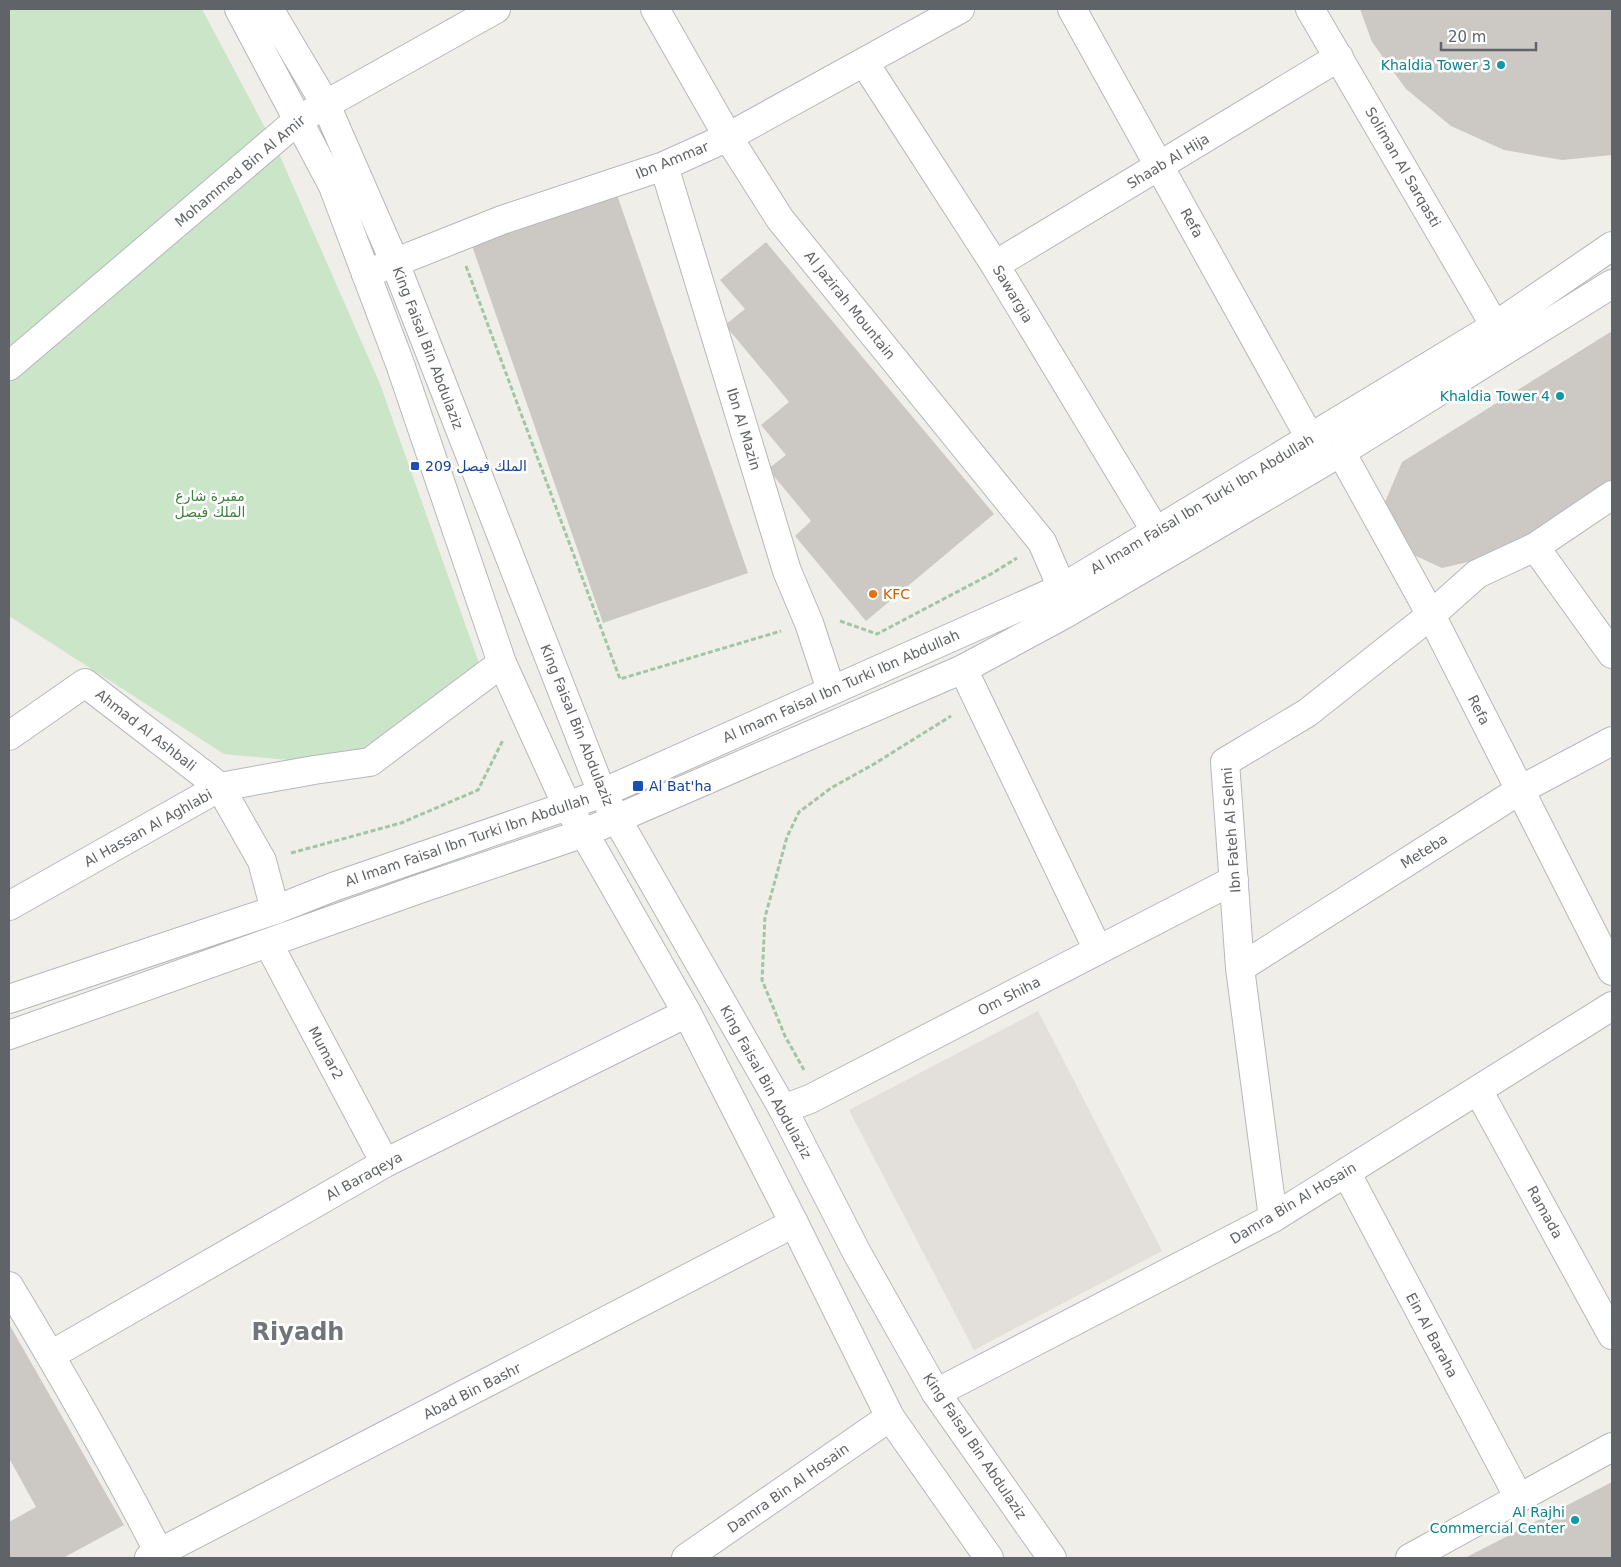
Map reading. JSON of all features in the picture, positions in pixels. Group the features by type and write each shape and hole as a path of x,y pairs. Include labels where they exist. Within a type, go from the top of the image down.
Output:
{"street":[{"path":"239,9 333,186 400,364 502,663 568,806 687,1013 890,1417 989,1558"},
{"name":"King Faisal Bin Abdulaziz","path":"268,9 326,105 395,263 602,793 783,1109 857,1253 936,1393 1052,1558"},
{"name":"Mohammed Bin Al Amir","path":"9,366 298,120 496,9"},
{"name":"Al Jazirah Mountain","path":"655,9 728,137 780,219 1042,542 1062,588"},
{"name":"Ibn Ammar","path":"366,274 502,220 664,166 728,137 960,9"},
{"name":"Refa","path":"1072,9 1310,438"},
{"name":"Soliman Al Sarqasti","path":"1310,9 1495,326"},
{"name":"Shaab Al Hija","path":"995,265 1339,57"},
{"name":"Sawargia","path":"864,62 995,265 1156,530"},
{"name":"Ibn Al Mazin","path":"664,166 787,571 809,622 831,690"},
{"name":"Al Imam Faisal Ibn Turki Ibn Abdullah","path":"9,998 275,910 333,887 602,793 1062,588 1495,326 1612,246"},
{"name":"Al Imam Faisal Ibn Turki Ibn Abdullah","path":"9,1035 584,833 962,669 1065,614 1341,452 1612,284"},
{"name":"Refa","path":"1341,452 1431,615 1612,971"},
{"name":"Ibn Fateh Al Selmi","path":"1273,1218 1240,968 1226,762 1307,714 1431,615 1477,574 1534,548 1612,495"},
{"path":"1534,548 1612,654"},
{"name":"Al Hassan Al Aghlabi","path":"9,906 220,787 370,762 502,663"},
{"path":"962,669 1098,950"},
{"name":"Ahmad Al Ashbali","path":"9,736 85,683 220,787 262,861 275,910"},
{"name":"Meteba","path":"1240,968 1520,790 1612,741"},
{"name":"Om Shiha","path":"783,1109 817,1095 1234,880"},
{"name":"Mumar2","path":"268,943 385,1163"},
{"name":"Damra Bin Al Hosain","path":"936,1393 1273,1218 1612,1006"},
{"name":"Al Baraqeya","path":"51,1356 385,1163 687,1013"},
{"name":"Ramada","path":"1478,1090 1612,1335"},
{"name":"Ein Al Baraha","path":"1346,1172 1519,1498"},
{"name":"Abad Bin Bashr","path":"154,1556 794,1223"},
{"path":"9,1286 131,1497 154,1556"},
{"name":"Damra Bin Al Hosain","path":"686,1558 890,1417"},
{"path":"1410,1558 1612,1447"}],"path":[{"path":"456,238 620,679 827,617 877,634 991,574 1042,542"},
{"path":"817,1095 785,1036 762,980 766,917 787,837 799,812 830,788 874,764 978,699"},
{"path":"262,861 401,823 478,790 504,738"}],"shaded area":[{"path":"1038,1011 1162,1251 974,1350 849,1110"}],"green space":[{"name":"مقبرة شارع الملك فيصل","path":"9,9 202,9 280,156 380,384 485,680 352,766 224,754 9,616"}],"building":[{"name":"Khaldia Tower 3","path":"1360,9 1612,9 1612,155 1562,160 1504,150 1451,126 1406,89 1372,42"},
{"path":"615,189 748,573 603,623 470,240"},
{"path":"766,242 994,514 866,621 795,536 811,521 768,469 786,455 761,425 789,402 725,325 745,309 720,280"},
{"name":"Khaldia Tower 4","path":"1612,331 1612,483 1494,556 1442,568 1405,551 1382,509 1402,462"},
{"path":"9,1324 124,1525 63,1558 9,1558 9,1522 36,1507 9,1458"},
{"name":"Al Rajhi Commercial Center","path":"1612,1482 1612,1558 1465,1558"}],"place":[{"name":"Khaldia Tower 3","path":"1501,65"},
{"name":"Khaldia Tower 4","path":"1560,396"},
{"name":"الملك فيصل 209","path":"415,466"},
{"name":"KFC","path":"873,594"},
{"name":"Al Bat'ha","path":"638,786"},
{"name":"Al Rajhi Commercial Center","path":"1575,1520"}],"district":[{"name":"Riyadh","path":"298,1332"}]}
